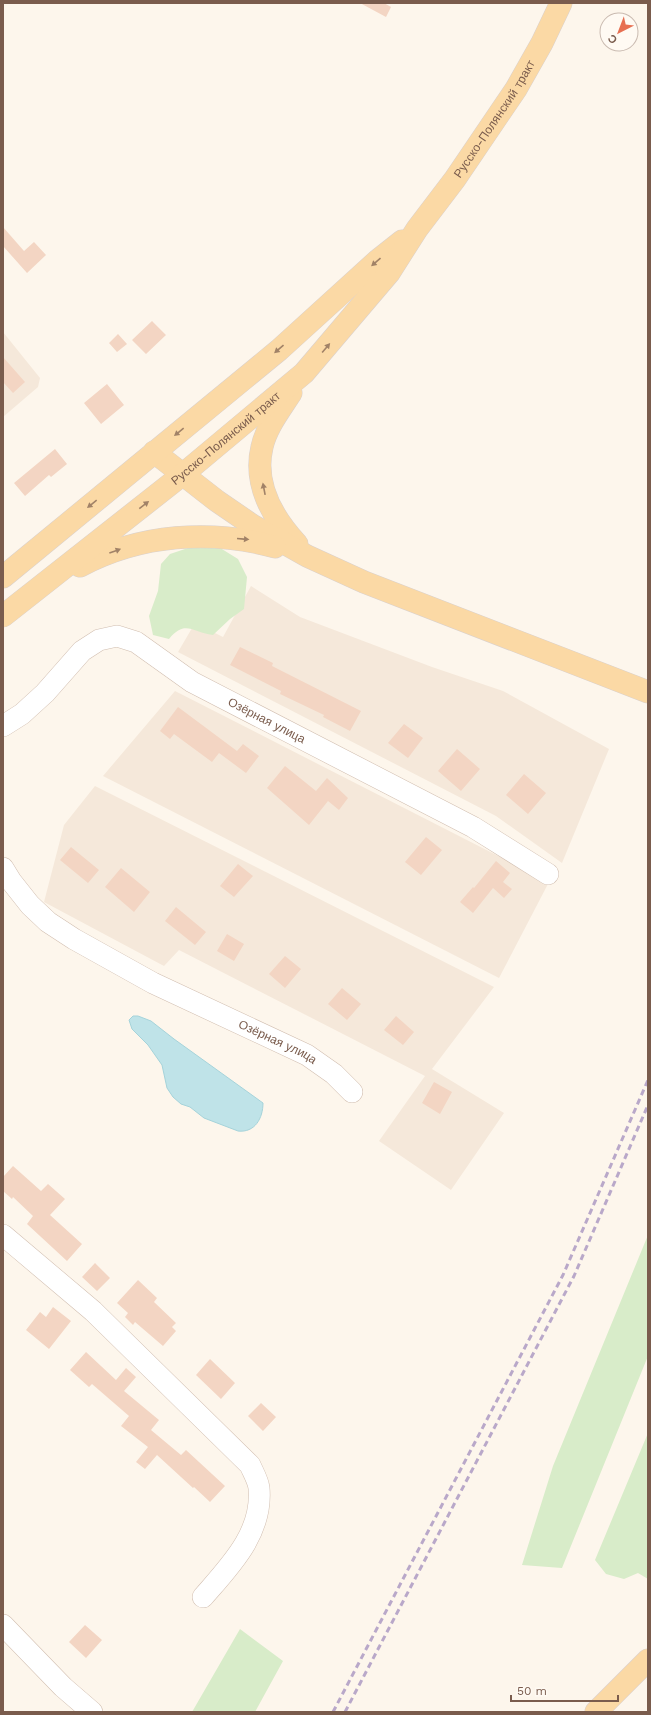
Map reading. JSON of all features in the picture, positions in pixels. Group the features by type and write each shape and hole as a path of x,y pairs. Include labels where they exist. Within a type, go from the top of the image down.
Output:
{"main road":[{"name":"Русско-Полянский тракт","path":"3,616 182,476 304,373 389,273 417,229 456,179 516,89 542,43 561,3"},
{"name":"Русско-Полянский тракт","path":"3,577 279,350 378,260 417,229"},
{"path":"304,373 272,421 262,447 260,468 265,496 276,518 307,556"},
{"path":"154,452 182,476 252,525 307,556 364,582 648,692"},
{"path":"31,594 82,565 114,551 140,543 172,538 201,535 251,540 307,556"},
{"path":"596,1712 648,1660"}],"street":[{"name":"Озёрная улица","path":"3,726 22,714 45,693 82,651 99,640 117,636 136,642 192,682 473,827 548,874"},
{"name":"Озёрная улица","path":"3,868 11,881 30,905 48,922 74,939 153,983 308,1055 334,1074 352,1092"},
{"path":"3,1236 93,1311 250,1465 259,1486 259,1505 256,1523 248,1542 203,1597"},
{"path":"3,1625 63,1687 92,1712"}],"shaded area":[{"path":"3,332 40,378 38,387 3,417"},
{"path":"251,586 300,617 432,667 503,691 609,749 562,863 496,816 178,652 195,623 223,637"},
{"path":"175,691 549,882 499,978 103,776"},
{"path":"95,786 494,987 432,1069 504,1113 451,1190 379,1141 425,1076 179,950 164,966 44,902 64,825"}],"green space":[{"path":"194,546 217,546 238,559 247,577 244,609 230,619 213,635 185,628 175,633 169,639 153,635 149,616 158,591 161,564 170,554"},
{"path":"648,1235 648,1356 562,1568 522,1565 553,1466"},
{"path":"648,1433 648,1579 638,1573 624,1579 606,1574 595,1560"},
{"path":"240,1629 283,1661 255,1712 192,1712"}],"water":[{"path":"133,1016 138,1016 151,1021 263,1103 260,1119 257,1123 249,1130 238,1131 204,1118 190,1107 181,1104 173,1097 167,1088 162,1065 148,1045 132,1029 129,1020"}],"building":[{"path":"360,3 384,3 391,7 386,17"},
{"path":"3,227 24,251 34,242 46,255 27,273 3,246"},
{"path":"152,321 166,335 146,354 132,340"},
{"path":"118,334 127,344 117,352 109,343"},
{"path":"3,357 25,382 13,393 3,382"},
{"path":"107,384 124,405 101,424 84,403"},
{"path":"55,449 67,464 51,477 49,475 25,496 14,483"},
{"path":"240,647 273,663 272,666 361,711 350,731 323,717 324,715 280,694 281,691 230,665"},
{"path":"178,707 237,751 243,744 259,756 246,773 219,753 212,762 174,734 170,739 160,731"},
{"path":"404,724 423,738 408,758 388,743"},
{"path":"457,749 480,769 461,791 438,771"},
{"path":"285,766 316,791 327,778 348,798 339,810 328,801 309,825 267,788"},
{"path":"524,774 546,793 528,814 506,795"},
{"path":"426,837 442,850 421,875 405,862"},
{"path":"71,847 99,870 88,883 60,860"},
{"path":"496,861 510,873 503,882 512,889 504,898 493,888 473,913 460,902 473,887 474,888"},
{"path":"238,864 253,876 234,897 220,886"},
{"path":"121,868 150,892 134,912 105,887"},
{"path":"176,907 206,932 195,945 165,921"},
{"path":"227,934 244,944 234,961 217,951"},
{"path":"285,956 301,969 285,988 269,974"},
{"path":"342,988 361,1004 347,1020 328,1004"},
{"path":"396,1016 414,1032 403,1045 384,1030"},
{"path":"434,1082 452,1092 440,1114 422,1103"},
{"path":"13,1166 41,1191 48,1184 65,1199 50,1215 82,1244 67,1261 27,1224 33,1216 13,1197 12,1199 3,1191 3,1177"},
{"path":"95,1263 110,1278 97,1291 82,1277"},
{"path":"138,1280 157,1298 154,1302 176,1323 172,1327 176,1331 163,1346 135,1322 133,1325 125,1317 128,1313 117,1303"},
{"path":"53,1307 71,1321 49,1349 26,1330 40,1312 46,1317"},
{"path":"86,1352 116,1380 126,1368 136,1377 124,1391 159,1420 151,1430 181,1455 186,1450 225,1486 210,1502 157,1455 145,1469 136,1462 148,1447 121,1426 129,1416 92,1384 89,1387 70,1370"},
{"path":"210,1359 235,1383 221,1399 196,1375"},
{"path":"261,1403 276,1417 263,1431 248,1416"},
{"path":"85,1625 102,1640 86,1658 69,1642"}],"railway":[{"path":"333,1712 563,1275 648,1080"},
{"path":"345,1712 574,1276 648,1105"}]}
